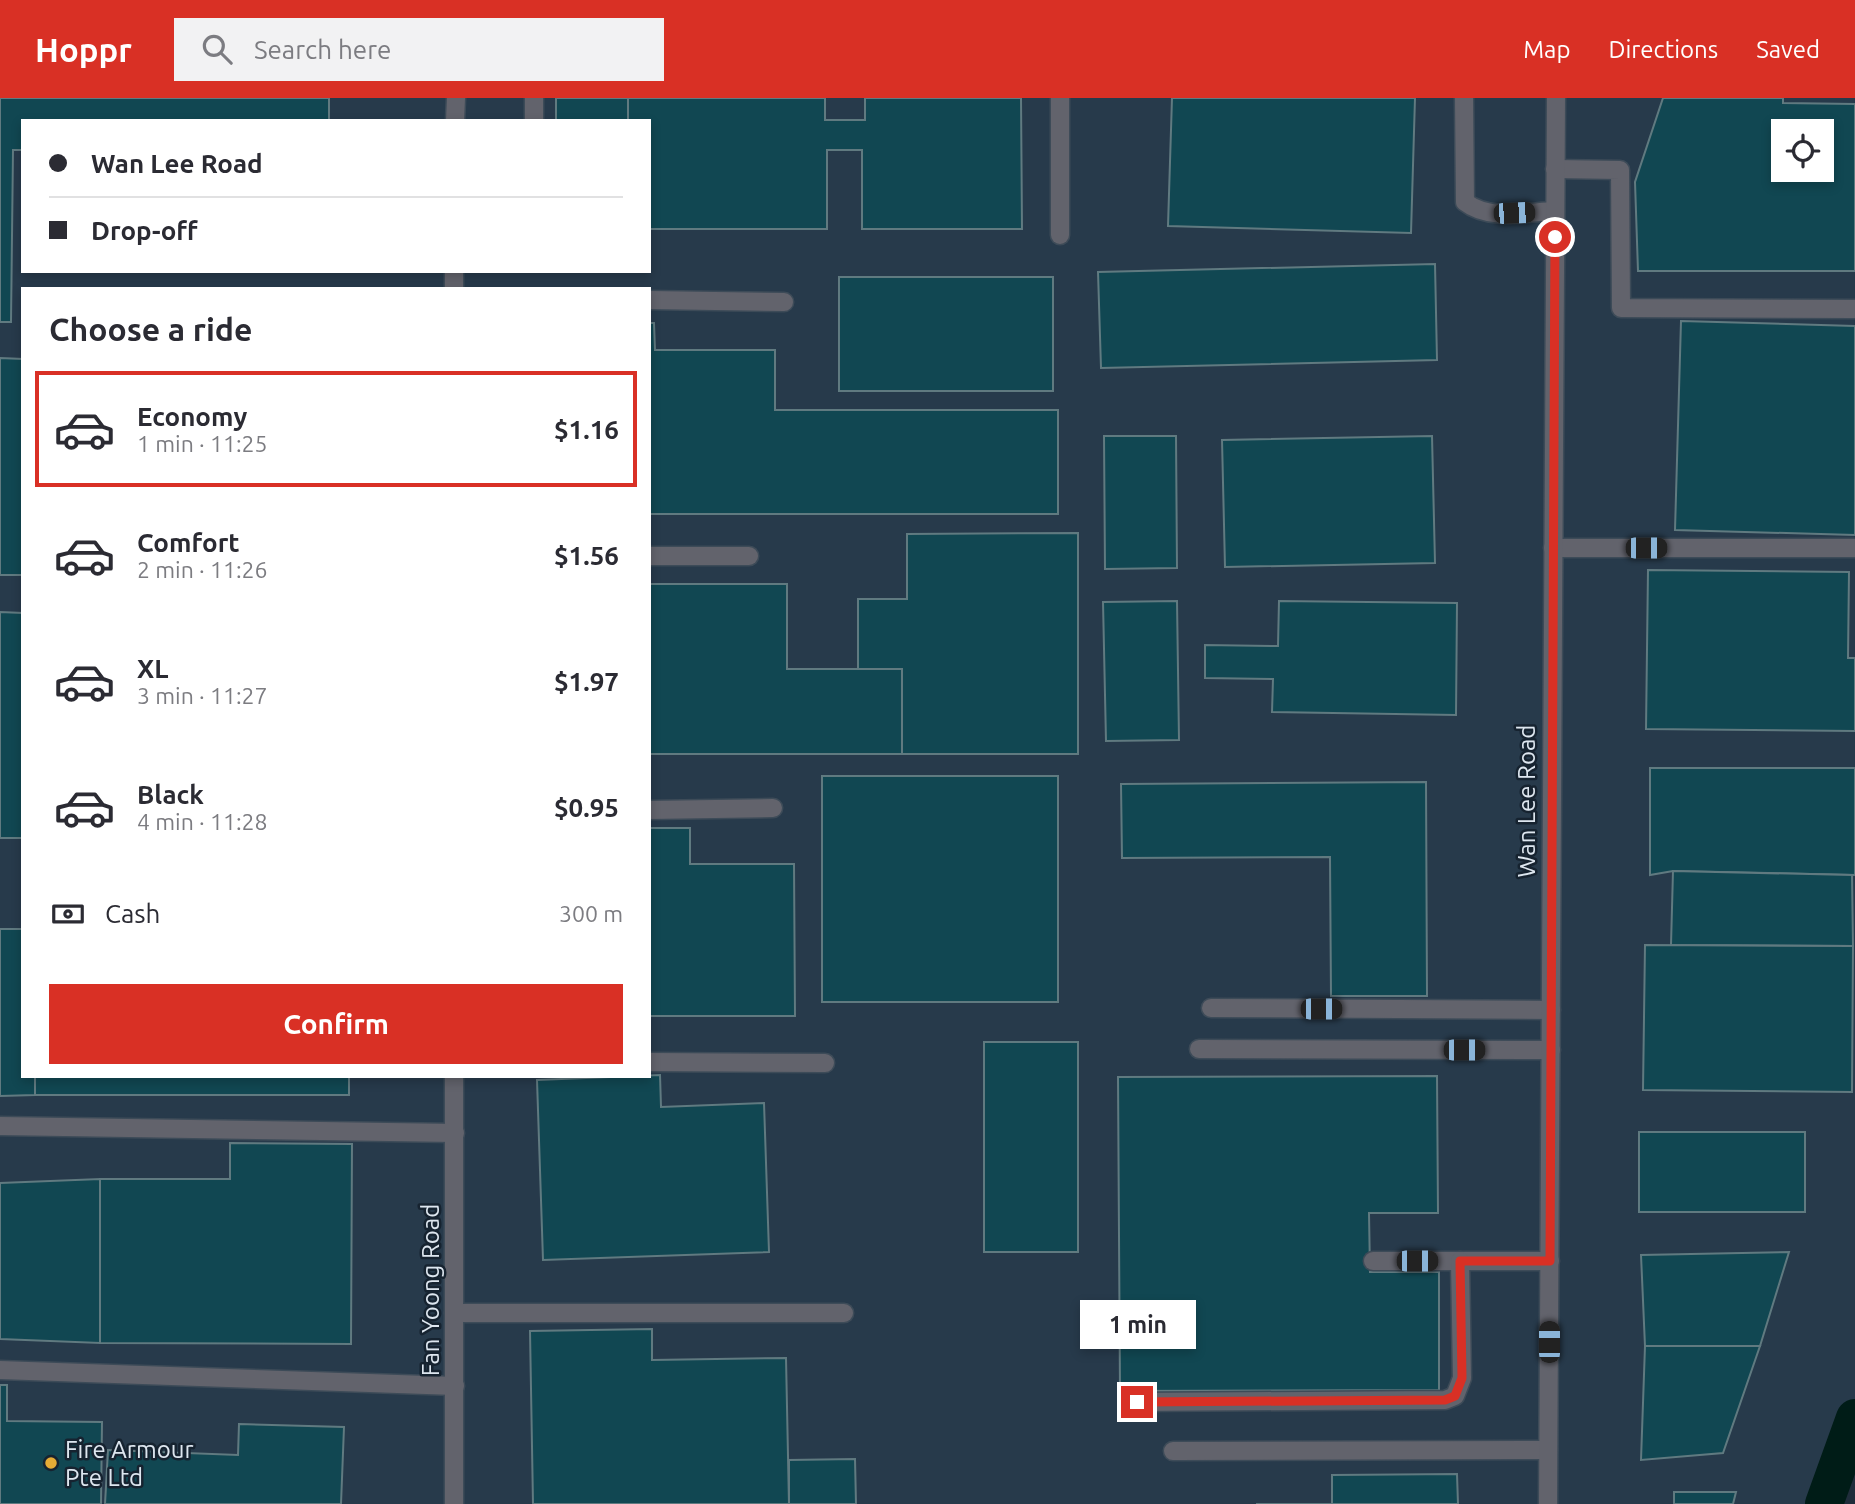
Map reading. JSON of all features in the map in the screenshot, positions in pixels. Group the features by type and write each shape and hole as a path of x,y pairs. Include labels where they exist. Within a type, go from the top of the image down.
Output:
{"street":[{"path":"455,119 456,98"},
{"path":"534,98 534,119"},
{"path":"1060,98 1060,235"},
{"path":"1464,98 1465,202 1474,209 1493,213 1555,211"},
{"name":"Wan Lee Road","path":"1548,1504 1556,98"},
{"path":"1555,169 1620,170 1621,308 1855,309"},
{"path":"651,300 784,302"},
{"path":"1553,548 1855,548"},
{"path":"651,556 750,556"},
{"path":"651,810 773,808"},
{"path":"1211,1008 1551,1010"},
{"path":"1199,1049 1551,1050"},
{"path":"651,1062 825,1063"},
{"name":"Fan Yoong Road","path":"454,1078 454,1504"},
{"path":"0,1126 455,1133"},
{"path":"1373,1261 1550,1261"},
{"path":"1137,1402 1445,1400 1455,1396 1462,1378 1460,1261"},
{"path":"454,1313 844,1313"},
{"path":"0,1370 455,1386"},
{"path":"1173,1451 1549,1450"}],"shaded area":[{"path":"0,98 1855,98 1855,1454 1838,1504 0,1504"}],"building":[{"path":"0,98 329,98 329,119 21,119 21,150 13,150 11,322 0,322"},
{"path":"556,98 628,98 628,119 556,119"},
{"path":"628,98 825,98 825,120 865,120 865,98 1021,98 1022,229 862,229 862,150 827,150 827,229 651,229 651,119 628,119"},
{"path":"1172,98 1415,98 1411,233 1168,226"},
{"path":"1663,98 1783,98 1783,103 1855,104 1855,271 1638,271 1635,182"},
{"path":"1435,264 1437,360 1101,368 1098,272"},
{"path":"839,277 1053,277 1053,391 839,391"},
{"path":"1681,321 1855,326 1855,535 1675,530"},
{"path":"651,323 654,323 655,350 775,350 775,410 1058,410 1058,514 651,514"},
{"path":"0,358 21,359 21,575 0,575"},
{"path":"1104,436 1176,436 1177,568 1105,569"},
{"path":"1432,436 1435,563 1225,567 1222,440"},
{"path":"1078,533 1078,754 902,754 902,669 858,669 858,599 907,599 907,534"},
{"path":"1648,570 1849,572 1848,658 1855,658 1855,731 1646,729"},
{"path":"651,584 787,584 787,669 902,669 902,754 651,754"},
{"path":"1177,601 1179,740 1106,741 1103,602"},
{"path":"1279,601 1457,603 1456,715 1272,712 1273,679 1205,678 1205,645 1278,646"},
{"path":"0,612 21,613 21,838 0,838"},
{"path":"1650,768 1855,768 1855,875 1673,871 1650,875"},
{"path":"822,776 1058,776 1058,1002 822,1002"},
{"path":"1426,782 1427,996 1331,996 1330,857 1122,858 1121,784"},
{"path":"651,828 690,828 690,864 794,864 795,1016 651,1016"},
{"path":"1673,871 1852,875 1853,946 1671,945"},
{"path":"0,929 21,929 21,1078 35,1078 35,1095 0,1096"},
{"path":"1645,945 1853,946 1852,1092 1643,1090"},
{"path":"984,1042 1078,1042 1078,1252 984,1252"},
{"path":"651,1075 660,1075 661,1107 764,1103 769,1252 543,1260 537,1080 651,1078"},
{"path":"1437,1076 1438,1213 1369,1213 1370,1272 1439,1272 1439,1390 1120,1391 1118,1077"},
{"path":"35,1078 349,1078 349,1095 35,1095"},
{"path":"1639,1132 1805,1132 1805,1212 1639,1212"},
{"path":"230,1143 352,1144 351,1344 100,1343 100,1179 230,1179"},
{"path":"100,1179 100,1343 0,1339 0,1183"},
{"path":"1789,1252 1760,1346 1645,1346 1641,1255"},
{"path":"652,1329 652,1360 786,1358 789,1504 533,1504 530,1331"},
{"path":"1645,1346 1760,1346 1723,1453 1641,1460"},
{"name":"Fire Armour Pte Ltd","path":"0,1385 7,1385 7,1421 102,1422 101,1504 0,1504"},
{"path":"239,1424 344,1427 341,1504 105,1504 108,1450 238,1455"},
{"path":"855,1459 856,1504 789,1504 789,1460"},
{"path":"1457,1474 1458,1504 1332,1504 1332,1475"},
{"path":"1674,1492 1736,1492 1733,1504 1674,1504"}],"waterway":[{"path":"1824,1504 1855,1418"}],"place":[{"name":"Fire Armour Pte Ltd","path":"51,1463"}],"route":[{"path":"1137,1402 1445,1400 1455,1396 1462,1378 1460,1261 1550,1261 1555,237"}]}
